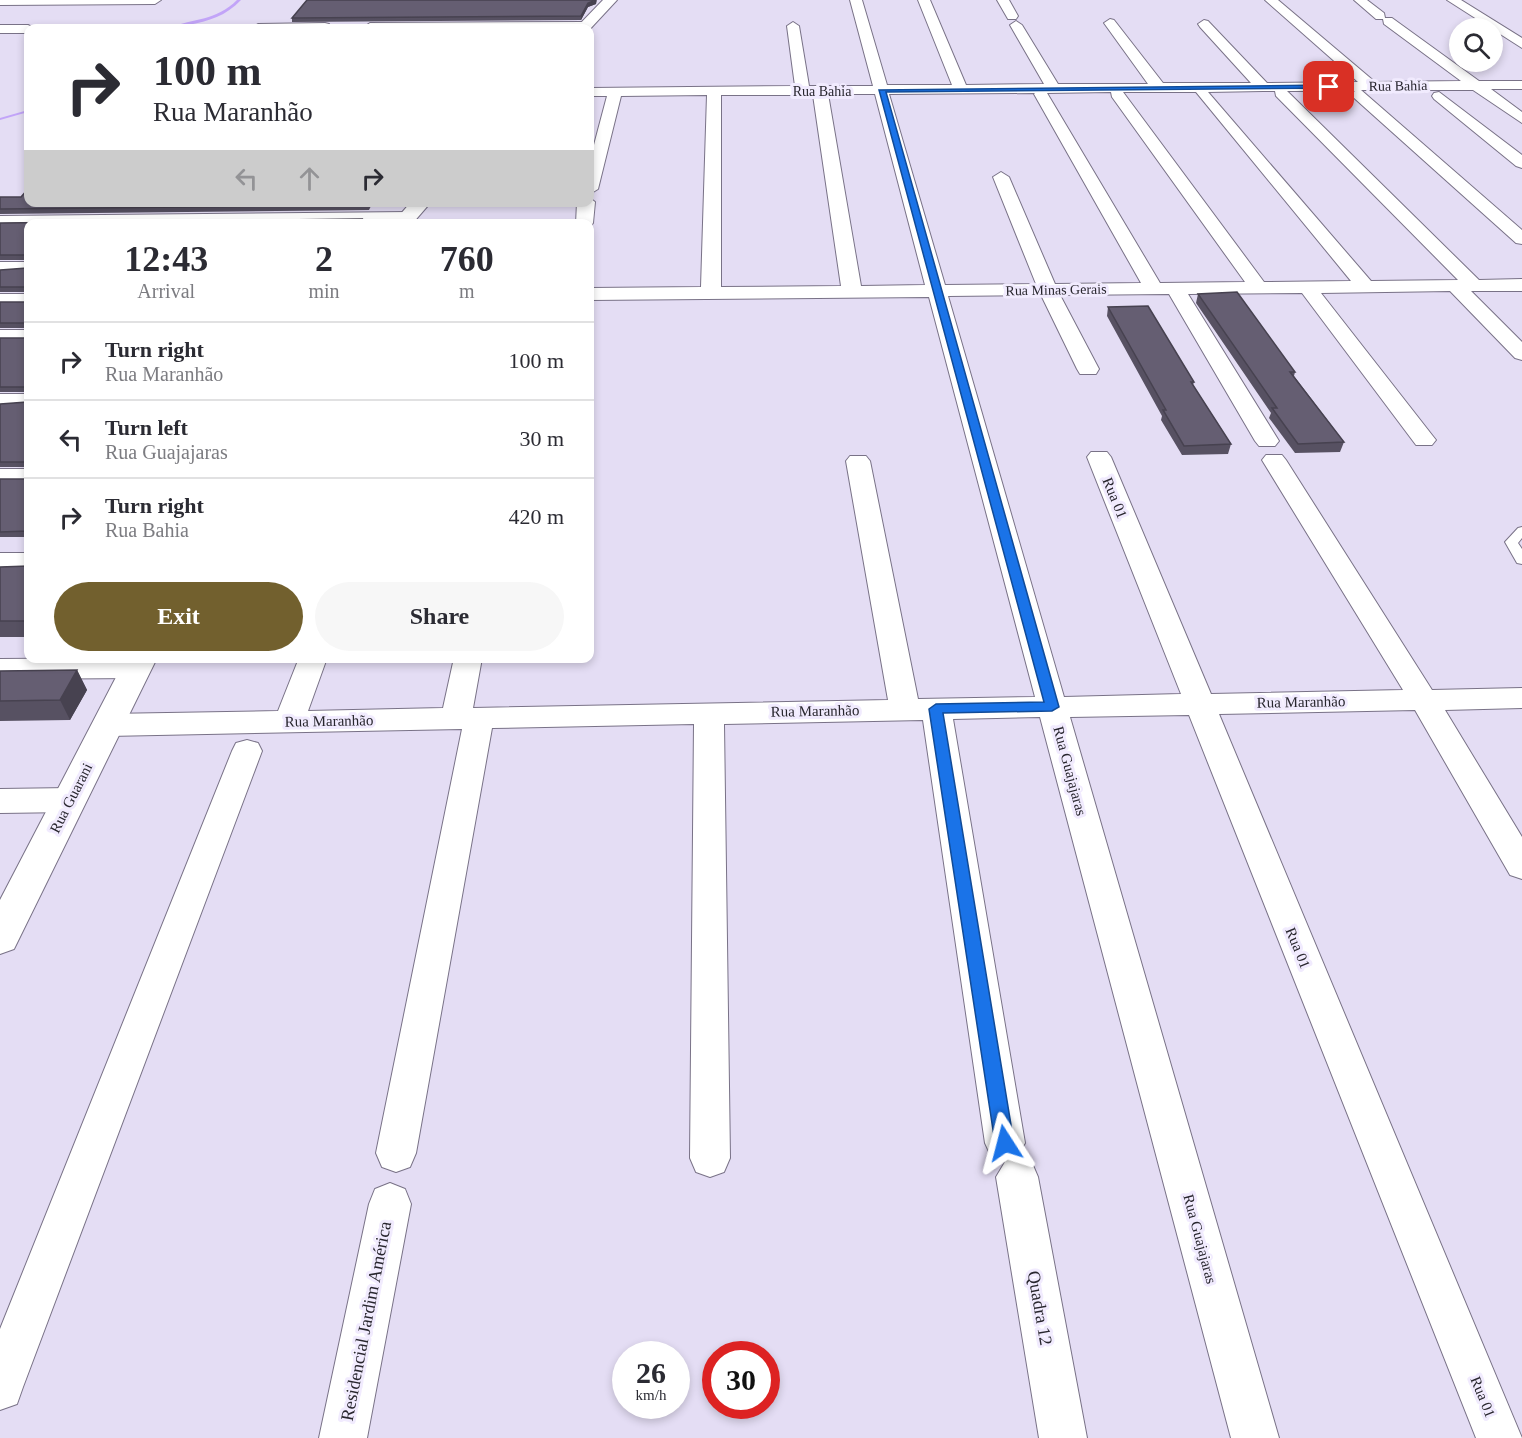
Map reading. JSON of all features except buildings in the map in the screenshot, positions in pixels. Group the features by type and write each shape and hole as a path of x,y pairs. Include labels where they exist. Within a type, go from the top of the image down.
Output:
{"street":[{"path":"0,1 155,0"},
{"path":"588,24 610,0"},
{"name":"Rua Guajajaras","path":"856,0 1255,1438"},
{"path":"924,0 961,90"},
{"path":"1003,0 1048,92 1154,288"},
{"path":"1271,0 1296,20 1365,90 1522,239"},
{"path":"1360,0 1522,119"},
{"path":"1453,0 1522,44"},
{"path":"1110,23 1159,88"},
{"path":"1204,24 1263,87"},
{"path":"794,26 812,91 852,292"},
{"path":"0,29 24,29"},
{"name":"Rua Bahia","path":"594,92 961,90 1048,92 1263,87 1365,90 1522,85"},
{"path":"594,156 615,92"},
{"path":"711,293 714,92"},
{"path":"1117,93 1258,287"},
{"path":"1202,93 1365,286"},
{"path":"1281,93 1464,285 1522,354"},
{"path":"1439,96 1522,163"},
{"path":"1001,177 1048,290 1088,369"},
{"path":"405,219 417,207"},
{"path":"0,220 24,220"},
{"path":"0,268 24,267"},
{"name":"Rua Minas Gerais","path":"594,294 1522,285"},
{"path":"1307,287 1424,440"},
{"path":"1175,288 1270,451 1424,700 1522,866"},
{"path":"0,300 24,300"},
{"path":"0,336 24,336"},
{"path":"0,400 24,400"},
{"name":"Rua 01","path":"1099,457 1198,704 1500,1438"},
{"name":"Quadra 12","path":"858,461 920,709 1011,1160 1063,1438"},
{"path":"0,476 24,476"},
{"path":"0,561 24,561"},
{"path":"0,669 140,663"},
{"name":"Rua Guarani","path":"0,938 140,663"},
{"path":"289,722 311,663"},
{"path":"396,1153 468,718 468,663"},
{"name":"Rua Maranhão","path":"108,725 1522,698"},
{"path":"709,713 710,1158"},
{"path":"0,1387 247,751"},
{"path":"0,801 70,800"},
{"name":"Residencial Jardim América","path":"343,1438 390,1204"}],"lane":[{"path":"1522,531 1511,542 1522,560"}],"waterway":[{"path":"190,24 217,17 239,0"},
{"path":"0,119 24,112"}],"route":[{"path":"1005,1143 936,709 1052,707 882,90 1329,87"}]}
